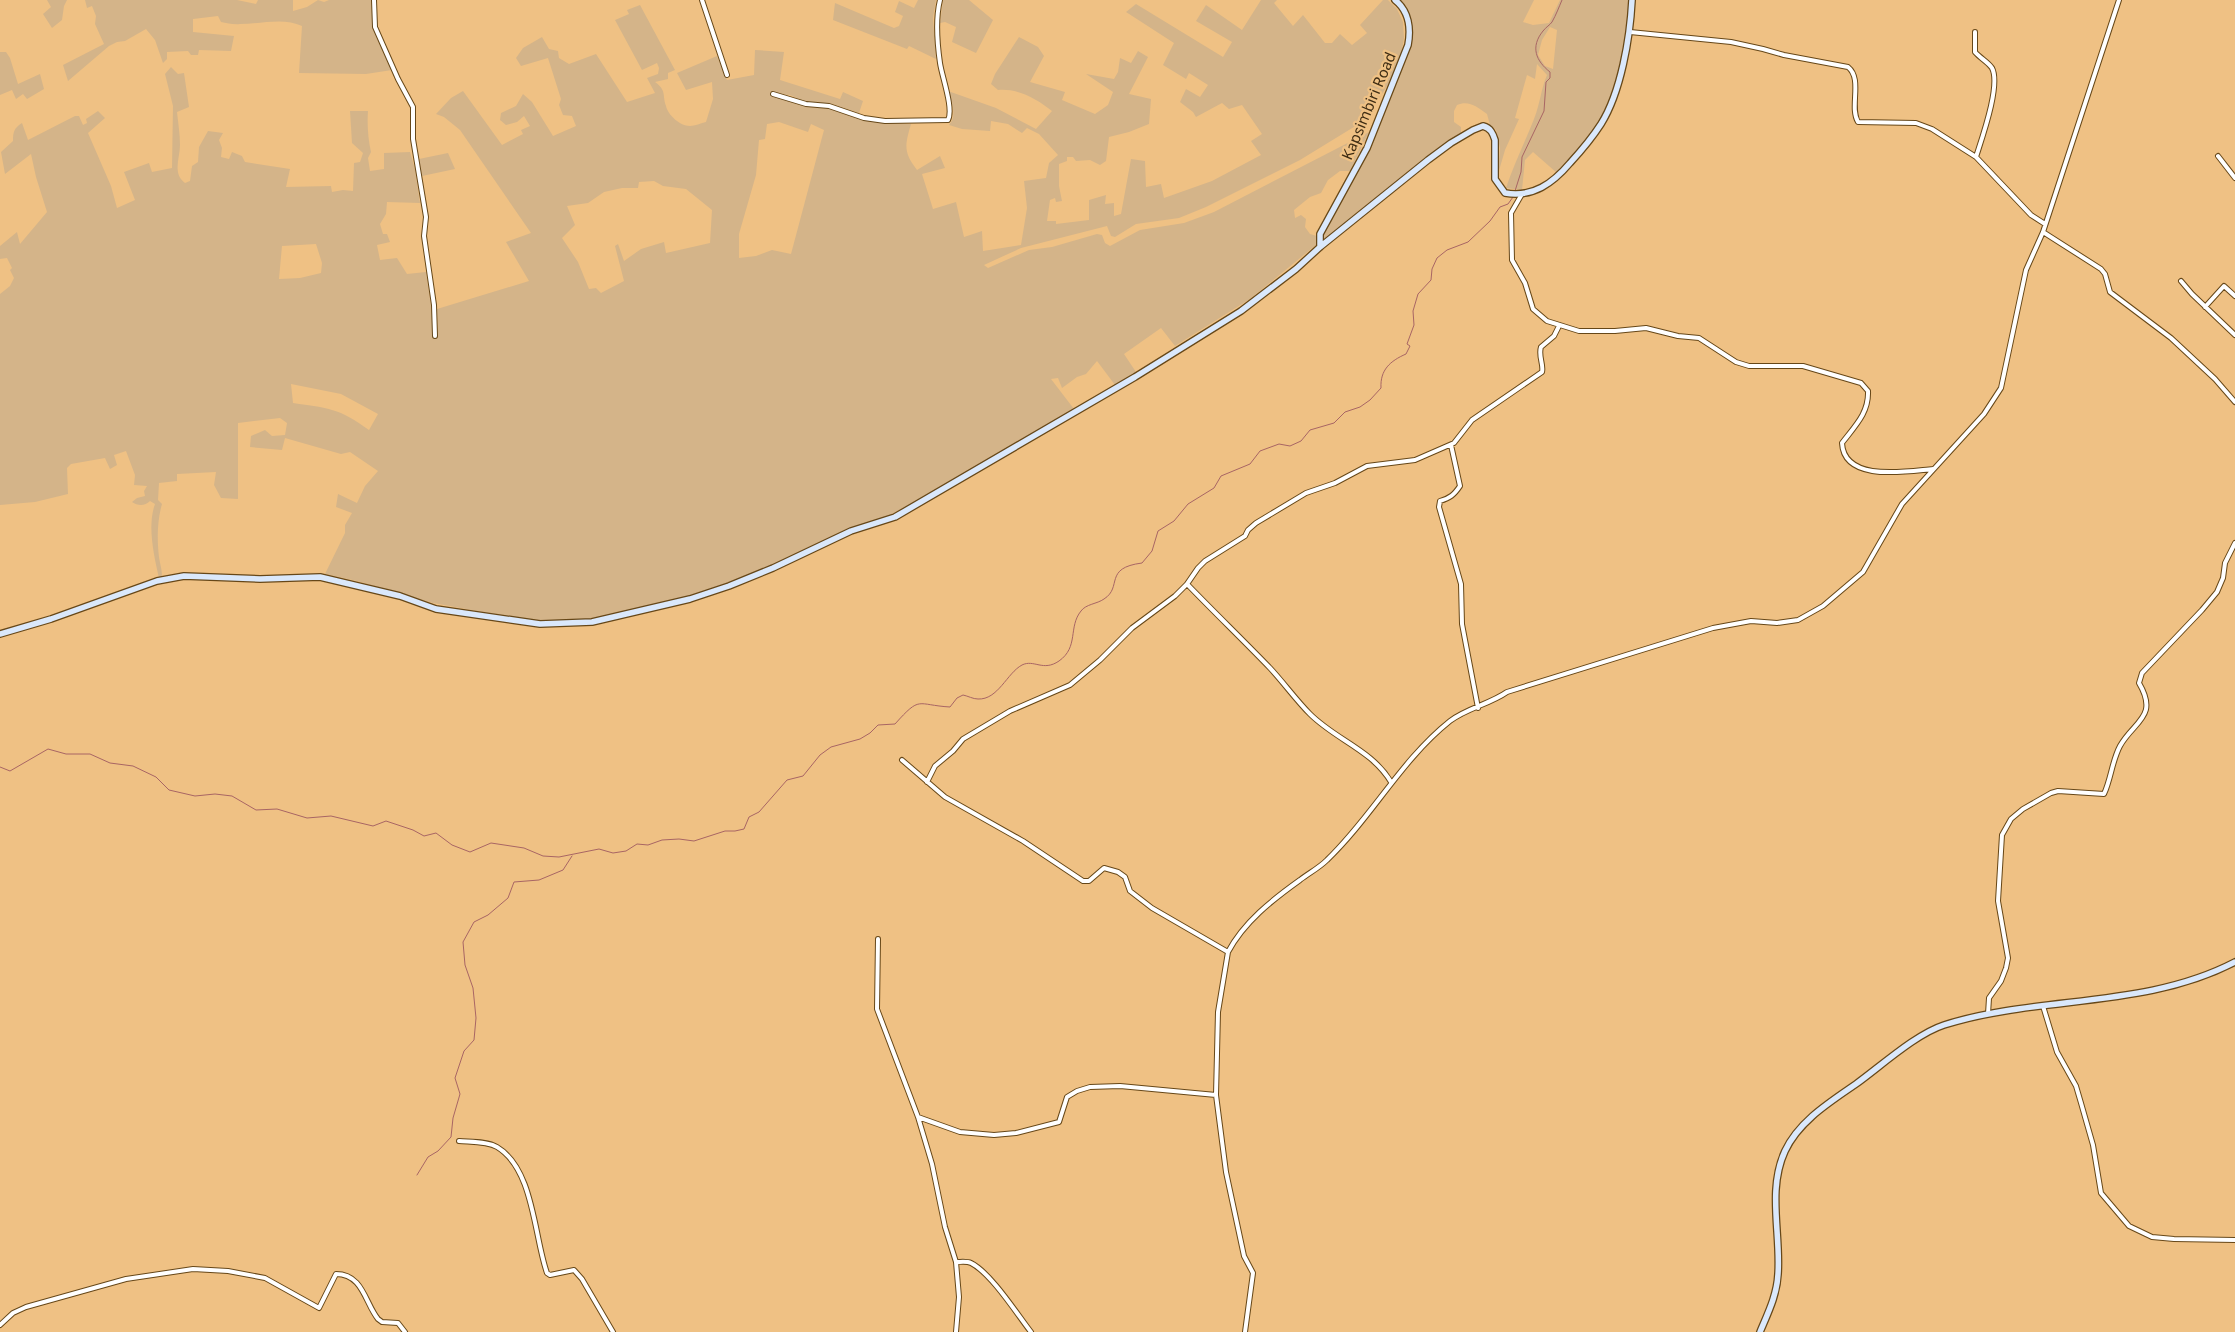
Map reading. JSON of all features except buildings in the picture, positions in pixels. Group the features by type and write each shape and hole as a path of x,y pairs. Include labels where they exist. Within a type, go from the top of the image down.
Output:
{"street":[{"path":"374,0 375,27 398,78 414,107 413,139 426,217 424,236 434,305 435,336"},
{"path":"702,0 727,75"},
{"path":"773,94 806,104 829,106 864,118 885,121 948,120 950,112 939,61 937,20 940,0"},
{"name":"Kapsimbiri Road","path":"1320,246 1320,234 1367,148 1408,45 1409,31 1406,15 1404,9 1395,0"},
{"path":"0,634 51,619 157,581 184,576 260,579 329,578 400,596 436,609 540,624 592,622 690,599 772,568 851,532 895,517 1178,350 1266,293 1320,246 1428,160 1451,143 1478,127 1487,127 1493,135 1495,140 1495,179 1505,193 1517,194 1534,191 1553,181 1600,126 1612,101 1630,32 1632,0"},
{"path":"1245,1332 1253,1273 1244,1256 1226,1172 1216,1095 1218,1012 1228,952 1249,922 1343,844 1391,782 1451,720 1495,700 1507,692 1713,628 1751,621 1787,622 1810,615 1846,589 1862,572 1902,504 1984,414 2001,388 2026,270 2043,232 2119,0"},
{"path":"1630,32 1731,42 1763,48 1784,55 1848,67 1852,71 1854,78 1855,114 1858,122 1916,123 1932,129 1976,157 2031,215 2045,224"},
{"path":"1975,32 1975,52 1991,66 1995,80 1976,157"},
{"path":"2218,156 2235,178"},
{"path":"1517,194 1511,213 1512,260 1524,283 1533,310 1547,321 1579,331 1615,331 1638,328 1699,338 1736,362 1749,366 1803,366 1861,383 1868,390 1868,406 1842,443 1848,459 1859,467 1878,472 1934,470"},
{"path":"2043,232 2104,272 2110,292 2171,338 2215,379 2235,402"},
{"path":"2182,281 2205,307 2235,335"},
{"path":"2205,307 2224,286 2235,296"},
{"path":"927,782 935,766 953,751 963,739 1004,714 1070,685 1100,660 1132,628 1187,584 1205,561 1245,536 1256,523 1306,493 1334,483 1367,466 1416,460 1451,445 1472,420 1542,372 1543,369 1539,357 1541,348 1554,336 1559,326"},
{"path":"1451,445 1460,486 1448,500 1440,501 1439,507 1461,584 1462,624 1478,708"},
{"path":"1988,1014 1989,998 2001,981 2008,958 1998,895 2002,836 2007,824 2023,809 2051,793 2058,791 2105,794 2120,746 2145,714 2147,697 2140,683 2142,673 2217,592 2223,578 2225,563 2235,543"},
{"path":"1187,584 1270,668 1311,715 1336,736 1354,745 1373,760 1391,782"},
{"path":"902,760 956,804 1023,841 1083,881 1090,881 1104,868 1118,872 1126,878 1130,891 1147,904 1228,952"},
{"path":"878,939 877,1009 918,1117 932,1164 944,1227 956,1262 959,1297 956,1332"},
{"path":"1760,1332 1773,1302 1778,1277 1776,1210 1778,1175 1783,1156 1793,1138 1806,1122 1829,1103 1918,1039 1942,1026 1988,1014 2155,990 2194,980 2235,962"},
{"path":"2043,1006 2057,1052 2076,1086 2093,1145 2101,1193 2130,1226 2152,1237 2235,1240"},
{"path":"918,1117 960,1132 1005,1135 1059,1122 1067,1097 1077,1090 1090,1087 1120,1086 1216,1095"},
{"path":"458,1141 495,1146 505,1153 520,1175 529,1201 547,1273 550,1275 571,1270 576,1272 613,1332"},
{"path":"956,1262 971,1263 985,1274 1031,1332"},
{"path":"0,1324 19,1310 67,1294 126,1278 201,1269 265,1278 316,1308 321,1307 336,1274 347,1276 358,1284 378,1319 382,1322 401,1324 405,1332"}],"shaded area":[{"path":"47,0 67,0 62,20 52,28 43,14 51,7"},
{"path":"85,0 237,0 256,4 258,0 293,0 293,11 307,7 318,0 324,2 329,0 371,0 373,26 392,70 366,74 299,73 302,26 280,21 233,24 221,22 218,16 193,19 193,32 234,36 231,51 199,50 198,55 191,55 188,51 167,52 167,59 163,63 155,40 146,29 125,41 109,46 68,81 63,65 104,44 95,24 96,16 92,6 87,8"},
{"path":"918,0 936,0 933,18 936,59 909,46 907,49 833,20 835,3 894,28 899,26 903,16 895,12 899,1 914,8"},
{"path":"943,0 969,0 993,20 976,53 952,42 956,27 945,22 940,23"},
{"path":"1261,0 1277,0 1274,3 1293,26 1303,15 1325,43 1332,43 1340,34 1352,45 1367,33 1360,25 1383,0 1388,0 1397,9 1403,22 1404,38 1401,56 1389,83 1370,113 1362,122 1300,160 1206,207 1179,218 1136,224 1115,237 1111,236 1107,226 1021,248 984,265 988,268 1029,250 1052,247 1097,234 1102,235 1105,243 1110,246 1140,230 1184,223 1214,212 1369,132 1350,171 1340,171 1328,180 1321,193 1310,197 1294,210 1295,218 1301,215 1306,219 1305,227 1310,234 1317,236 1316,245 1250,299 1175,346 1161,328 1124,354 1136,372 1115,385 1097,361 1086,374 1077,377 1062,388 1058,378 1051,379 1074,409 919,500 876,522 802,555 688,598 613,617 557,622 504,616 433,603 357,581 325,574 345,533 345,525 352,513 336,507 338,494 357,503 365,486 378,471 350,452 341,454 285,438 282,450 250,447 251,436 265,430 272,436 285,435 287,423 280,418 238,423 238,499 221,498 214,485 216,472 177,474 177,481 159,483 158,500 162,504 158,524 158,544 162,577 159,578 151,531 155,504 150,501 141,505 132,502 137,498 145,496 144,491 147,486 134,485 135,475 126,451 114,455 117,465 110,469 105,458 71,464 67,468 68,494 35,502 0,505 0,294 10,286 14,278 7,258 0,259 0,246 17,232 20,244 47,212 31,154 5,174 1,152 13,141 14,130 22,123 28,140 75,116 79,116 83,125 87,123 86,119 98,111 105,118 88,133 111,186 117,208 135,200 124,172 149,163 152,172 172,168 173,106 165,74 171,67 178,74 184,73 189,107 177,112 180,145 178,170 181,179 185,183 190,181 192,166 198,162 199,147 208,131 223,133 219,140 222,148 221,157 229,159 232,152 242,156 245,162 290,169 286,187 331,186 332,192 353,191 354,163 360,162 363,153 352,143 350,111 368,111 368,132 371,152 368,158 370,171 384,169 384,153 410,152 415,169 420,203 387,202 386,214 380,224 383,234 387,234 390,242 377,245 380,260 397,258 407,274 426,272 434,338 438,337 437,309 529,281 506,242 531,233 460,130 444,117 436,114 451,98 463,91 502,145 523,134 521,130 530,126 524,116 517,122 506,125 500,120 501,113 516,106 523,94 532,102 553,136 576,126 572,116 563,115 559,105 561,99 548,58 521,66 516,58 523,48 542,37 549,49 558,51 559,58 569,64 596,54 627,102 655,93 647,78 658,74 659,68 657,63 642,70 615,20 629,14 627,10 640,5 675,70 668,73 668,79 655,82 663,90 667,109 672,116 686,126 694,126 706,122 713,99 712,82 686,90 677,73 717,56 727,80 754,75 755,50 784,52 780,80 840,99 843,92 863,101 859,113 832,104 808,103 790,95 772,94 772,96 786,98 808,107 832,109 867,121 911,124 906,148 909,158 917,170 940,156 945,168 922,174 933,209 956,202 964,237 982,231 983,251 1021,245 1027,208 1024,181 1046,178 1049,163 1058,155 1039,134 1027,128 1022,133 1008,124 991,121 990,131 962,129 949,125 952,121 953,113 948,91 996,108 1036,129 1052,111 1027,95 1013,91 998,90 991,84 995,74 1019,37 1038,47 1044,56 1030,82 1065,92 1062,100 1095,114 1108,105 1113,92 1086,74 1114,79 1118,72 1120,58 1131,63 1138,51 1148,57 1129,94 1151,99 1149,124 1109,137 1106,161 1100,165 1090,160 1076,161 1073,157 1067,157 1067,161 1059,164 1059,186 1062,201 1056,202 1055,198 1050,200 1047,221 1056,221 1056,224 1089,220 1089,200 1106,195 1105,204 1114,203 1114,216 1121,214 1131,159 1145,161 1146,187 1161,184 1164,198 1212,181 1261,155 1251,141 1262,134 1242,105 1229,109 1222,103 1196,117 1193,112 1180,102 1186,89 1200,97 1208,85 1189,73 1186,79 1163,65 1174,43 1126,12 1136,4 1223,57 1232,42 1196,21 1206,5 1242,30","holes":["779,122 808,132 811,124 824,130 791,254 772,250 756,256 739,258 739,234 756,175 759,140 765,139 767,124","654,181 663,186 686,189 712,210 710,243 666,253 664,242 641,249 624,261 618,244 615,246 624,281 601,293 596,288 589,289 578,262 562,238 575,225 567,206 588,203 604,192 622,188 638,188 639,182","316,244 322,263 321,273 300,278 279,279 282,246","291,384 341,394 378,414 369,430 349,417 333,410 293,403"]},
{"path":"1398,0 1534,0 1523,22 1533,25 1549,23 1560,0 1630,0 1623,51 1608,102 1592,132 1557,173 1533,152 1525,160 1522,190 1506,188 1538,108 1547,75 1537,64 1535,79 1527,75 1515,118 1519,119 1505,150 1498,174 1500,148 1496,130 1490,125 1487,114 1469,104 1457,105 1454,111 1454,122 1461,127 1461,133 1438,148 1322,242 1323,232 1334,217 1340,199 1365,159 1412,32","holes":["1550,27 1557,30 1553,69 1545,66 1538,55 1542,40"]},
{"path":"0,52 6,52 10,58 18,84 40,74 44,89 27,99 23,94 16,99 12,90 0,95"},
{"path":"448,153 455,169 422,176 419,159"}],"waterway":[{"path":"1515,191 1521,172 1522,157 1544,111 1546,82 1550,78 1550,72 1541,63 1536,53 1537,43 1543,31 1552,22 1562,0"},
{"path":"0,767 10,771 48,749 66,754 90,754 110,763 133,766 156,777 169,790 195,796 215,794 232,796 256,810 277,809 307,818 331,816 373,826 386,821 413,830 424,836 436,833 452,845 470,852 491,843 524,848 543,856 559,857 599,849 613,853 626,851 637,844 648,845 662,840 679,839 694,841 725,831 744,829 749,817 759,812 787,780 803,776 820,755 831,747 860,739 878,725 895,724 915,705 925,704 950,707 957,698 963,695 976,699 985,698 997,691 1022,665 1031,663 1043,666 1059,661 1069,650 1077,617 1081,611 1101,601 1109,594 1118,573 1122,569 1130,565 1142,563 1152,551 1158,531 1174,521 1188,504 1214,488 1221,476 1250,464 1260,451 1279,444 1290,446 1301,441 1310,430 1334,423 1345,412 1360,407 1370,400 1381,388 1384,371 1391,363 1406,354 1410,346 1407,344 1414,325 1413,311 1418,294 1431,280 1432,269 1437,258 1447,250 1468,242 1490,221 1500,207 1508,204 1513,197"},
{"path":"417,1175 428,1157 438,1151 451,1137 453,1118 460,1094 455,1078 464,1051 474,1040 476,1018 473,988 465,965 463,942 474,922 488,915 508,898 514,882 539,880 563,870 572,856"}]}
